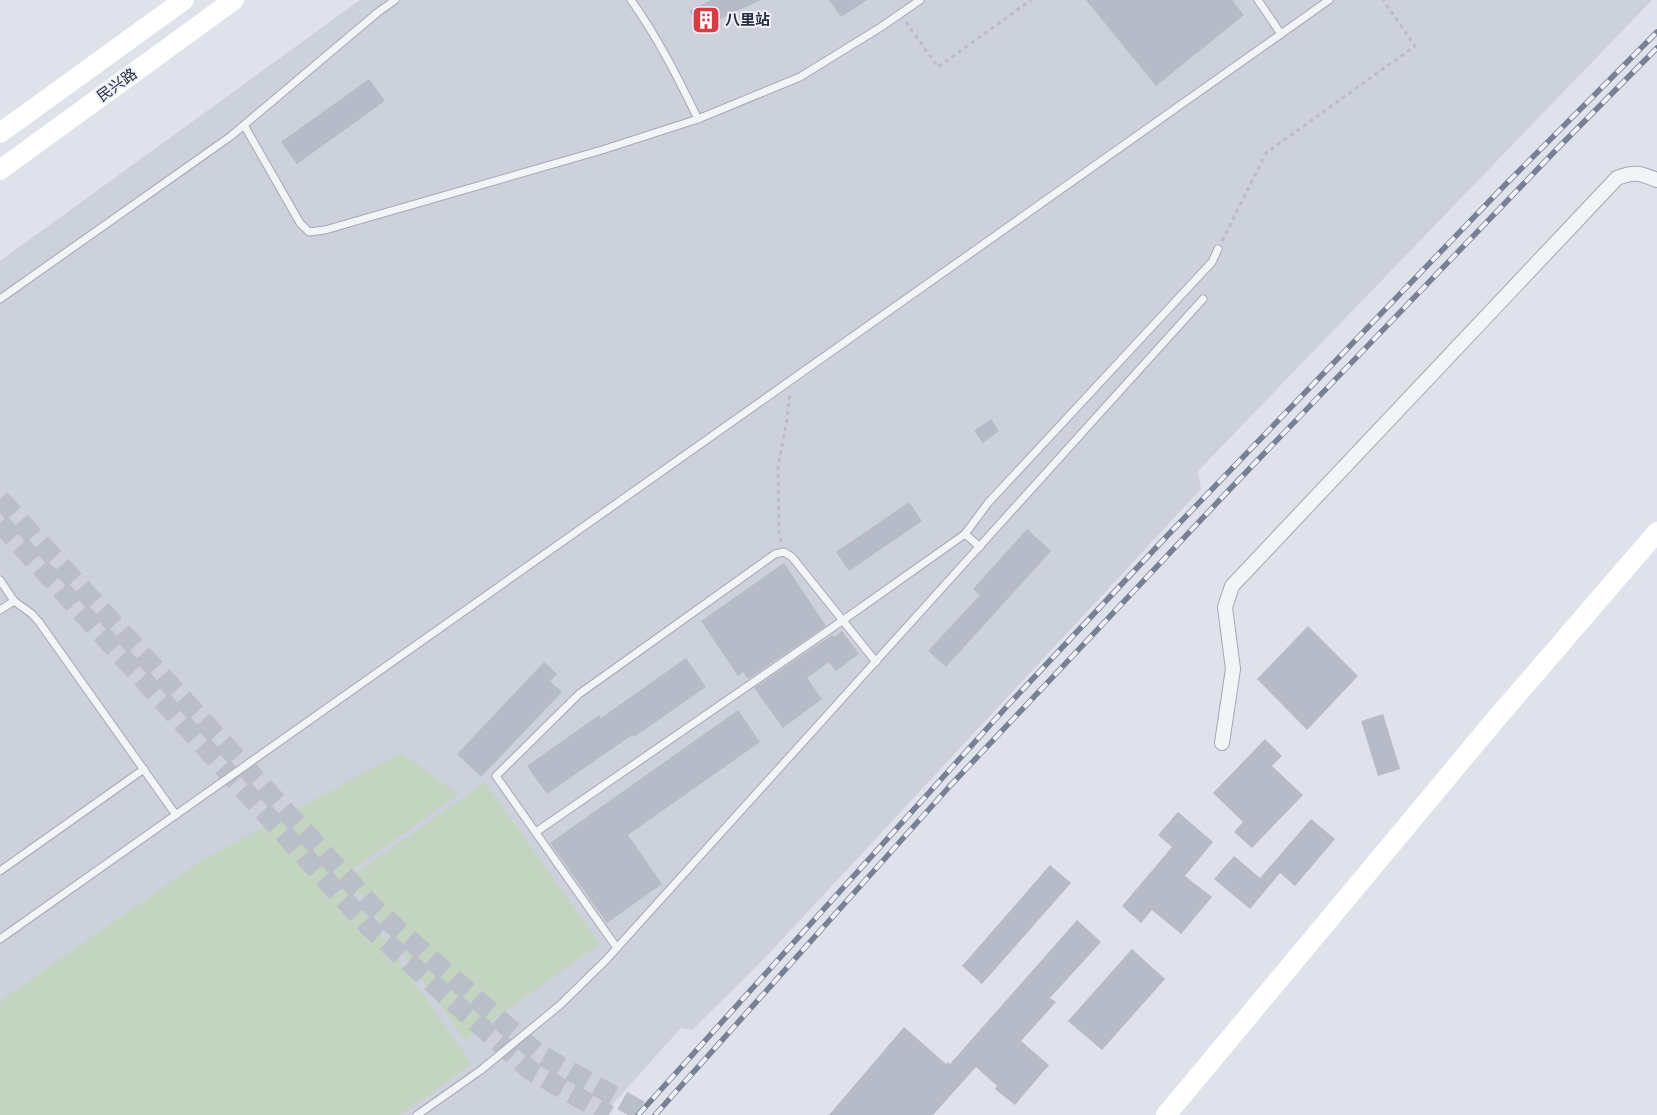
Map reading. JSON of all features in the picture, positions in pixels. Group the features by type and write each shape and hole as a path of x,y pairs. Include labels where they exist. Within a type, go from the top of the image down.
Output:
{"street":[{"name":"民兴路","path":"0,133 184,0"},
{"name":"民兴路","path":"0,170 234,0"},
{"path":"1222,743 1232,669 1225,607 1232,586 1617,178 1631,172 1646,175 1657,180"},
{"path":"1166,1115 1490,726 1657,532"}],"lane":[{"path":"0,299 232,136 377,13 395,0"},
{"path":"632,0 667,57 698,119"},
{"path":"244,125 300,224 309,232 324,230 602,150 698,119 800,77 882,27 920,0"},
{"path":"1258,0 1281,34"},
{"path":"0,939 1329,0"},
{"path":"536,832 965,534 988,503 1212,262 1218,248"},
{"path":"417,1115 481,1070 560,1005 618,948 1203,299"},
{"path":"965,534 980,547"},
{"path":"618,948 496,776 579,694 775,554 784,552 792,557 876,662"},
{"path":"0,580 14,601 32,614 39,622 176,815"},
{"path":"0,610 14,601"},
{"path":"0,871 144,769"}],"path":[{"path":"900,14 938,67 1031,0"},
{"path":"1218,248 1266,153 1415,46 1382,0"},
{"path":"784,552 779,534 778,467 787,419 791,380"}],"shaded area":[{"path":"360,0 1652,0 1198,471 1201,489 762,961 692,1030 681,1028 603,1115 0,1115 0,261"}],"green space":[{"path":"401,753 459,794 341,878 472,1064 400,1115 0,1115 0,1001 202,860"},
{"path":"485,782 600,944 465,1040 349,878"}],"building":[{"name":"八里站","path":"711,0 761,0 698,29 689,11"},
{"path":"829,0 867,0 841,17"},
{"path":"1086,0 1232,0 1244,15 1156,86"},
{"path":"369,79 385,101 297,164 281,142"},
{"path":"991,419 999,431 983,443 974,431"},
{"path":"909,502 922,521 849,571 836,552"},
{"path":"1027,529 1051,551 946,667 928,651 980,595 973,589"},
{"path":"784,563 826,626 748,679 743,672 738,676 701,621"},
{"path":"1308,626 1358,676 1307,730 1257,679"},
{"path":"842,631 859,654 836,671 829,662 807,678 822,699 783,728 754,688 832,635 834,637"},
{"path":"686,658 706,687 547,794 527,766 599,715 601,718"},
{"path":"544,662 557,674 550,681 562,692 481,777 457,754"},
{"path":"738,710 760,742 628,835 662,884 607,923 550,843"},
{"path":"1383,714 1400,769 1378,776 1361,721"},
{"path":"1265,739 1282,756 1272,766 1303,795 1252,848 1234,832 1243,822 1213,793"},
{"path":"1178,812 1213,842 1185,876 1212,897 1181,934 1152,910 1141,923 1122,906 1172,847 1158,835"},
{"path":"1311,819 1335,839 1295,886 1280,873 1250,909 1214,879 1234,856 1260,878"},
{"path":"1050,865 1071,883 982,984 962,966"},
{"path":"1077,920 1101,942 1050,998 1056,1002 1021,1041 1049,1065 1015,1105 995,1089 997,1086 976,1067 933,1115 829,1115 904,1027 946,1064 948,1062 950,1064"},
{"path":"1132,949 1165,979 1102,1050 1068,1021"}],"tunnel":[{"path":"0,499 375,909 536,1052 648,1115"},
{"path":"0,523 369,927 530,1070 609,1115"}],"railway":[{"path":"638,1115 1010,703 1167,536 1502,188 1657,32"},
{"path":"655,1115 949,787 1230,489 1556,150 1657,48"}],"place":[{"name":"八里站","path":"706,20"}]}
